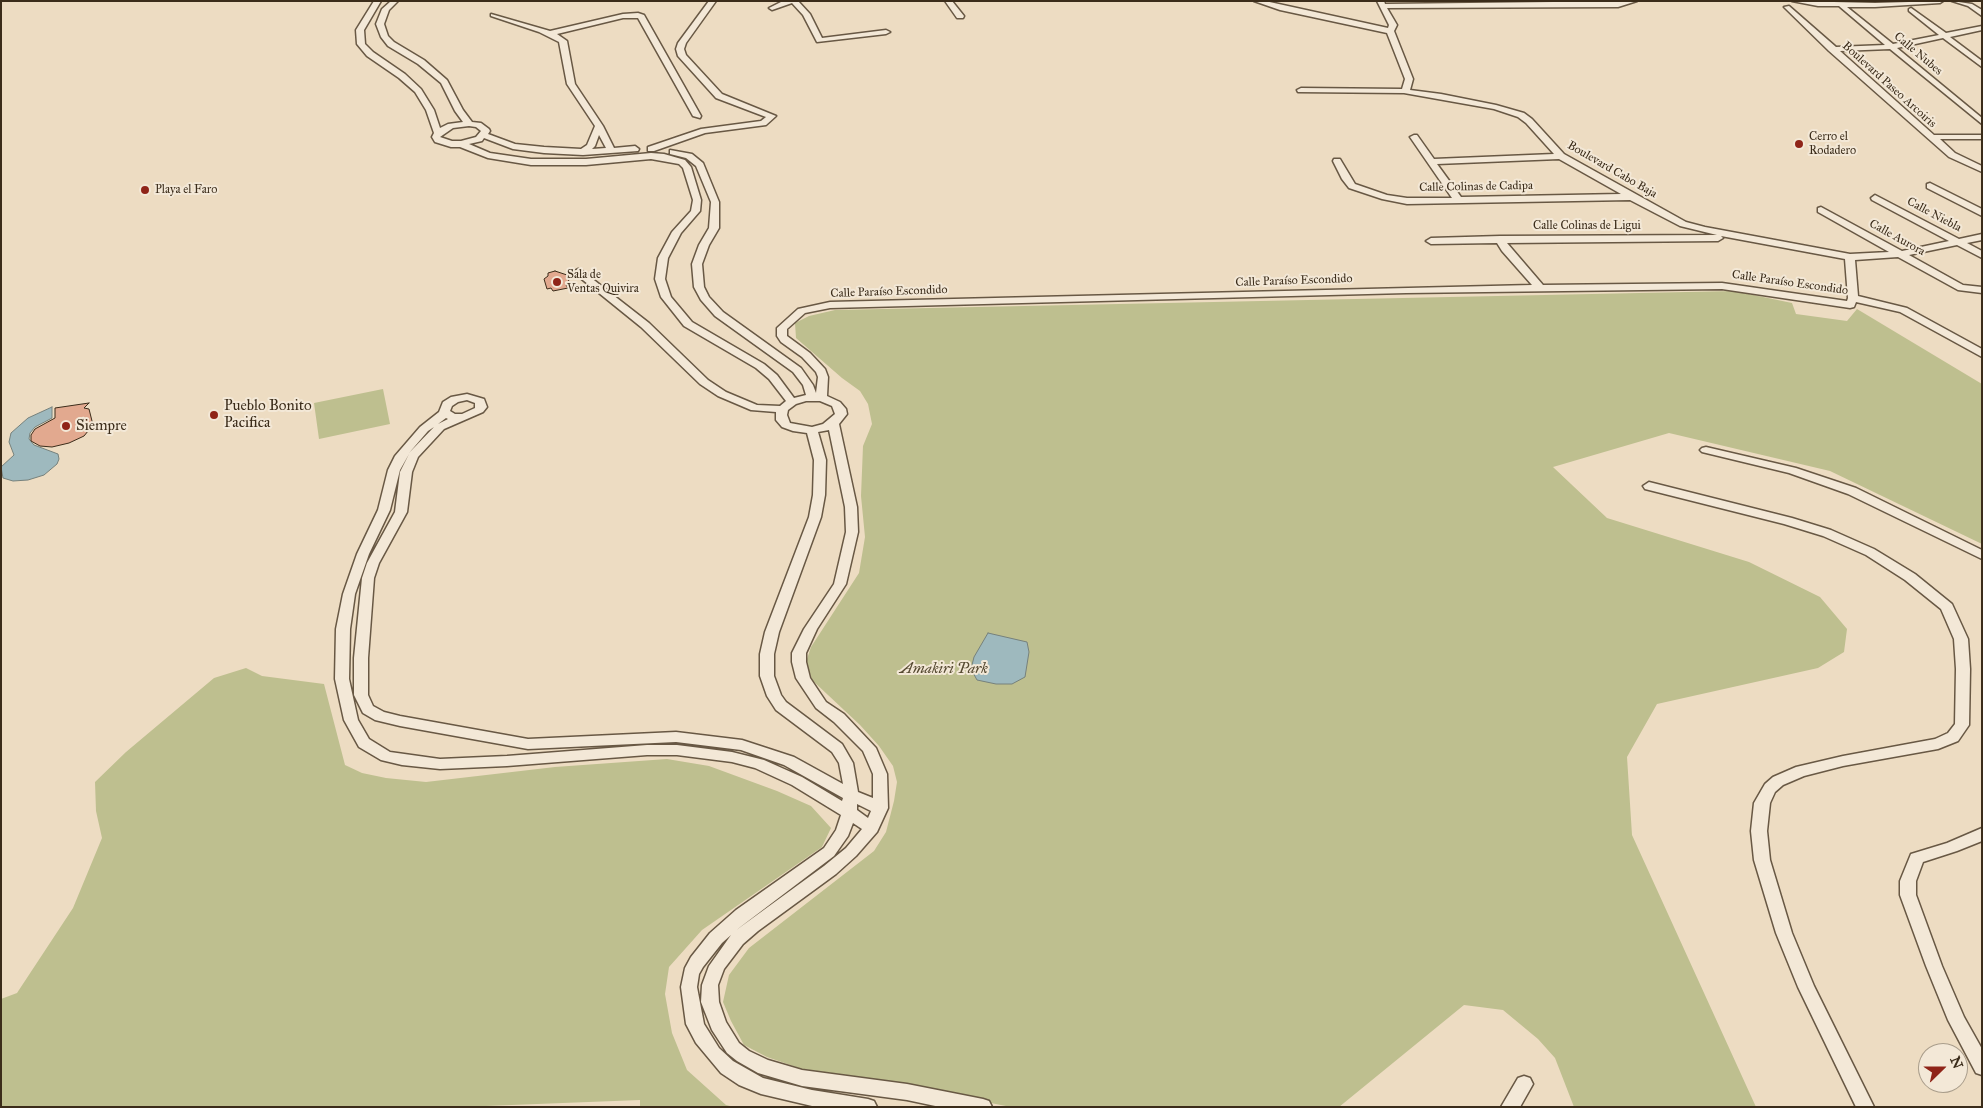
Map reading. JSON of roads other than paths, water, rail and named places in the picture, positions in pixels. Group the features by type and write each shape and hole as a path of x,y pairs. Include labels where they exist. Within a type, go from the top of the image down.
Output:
{"street":[{"path":"378,1 360,30 361,44 370,54 402,76 418,91 430,110 438,133 436,137 438,140 443,143 461,144 479,139 486,131 484,128 469,124 451,126 438,133"},
{"path":"395,1 386,9 380,24 385,37 391,44 420,62 444,82 459,111 469,124"},
{"path":"651,149 709,130 756,125 766,122 772,116 719,96 682,56 680,49 682,43 713,1"},
{"path":"772,8 790,1"},
{"path":"794,1 806,14 820,40 886,32"},
{"path":"948,1 960,16"},
{"path":"1257,1 1280,8 1390,31"},
{"path":"1407,91 1408,75 1390,31 1392,25 1382,4 1618,5 1634,1"},
{"path":"1795,1 1840,4 1940,1"},
{"path":"1955,1 1964,3 1982,14"},
{"name":"Calle Nubes","path":"1840,4 1982,122"},
{"name":"Boulevard Paseo Arcoiris","path":"1787,7 1930,137 1952,155 1982,169"},
{"path":"1911,10 1982,66"},
{"path":"493,15 551,33 563,42 570,84 599,126 611,150"},
{"path":"551,33 623,16 638,15 641,17 697,116"},
{"path":"1832,48 1892,47 1982,28"},
{"name":"Boulevard Cabo Baja","path":"1301,90 1407,91 1496,107 1521,115 1529,121 1561,156 1632,197 1683,224 1743,238 1850,257 1888,252 1982,228"},
{"path":"583,152 591,146 599,126"},
{"path":"484,135 500,142 525,148 583,152 651,149 689,156"},
{"path":"691,135 679,143 681,150 700,165 704,172 715,202 716,213 714,228 704,245 697,264 698,287 710,306 719,314 797,370 817,398"},
{"path":"1414,136 1458,200"},
{"path":"1930,137 1982,137"},
{"path":"461,144 488,155 531,162 586,162 651,156 682,162 687,167 697,200 695,210 677,232 663,258 660,279 666,297 688,324 760,366 773,377 788,406"},
{"path":"1432,162 1561,156"},
{"name":"Calle Colinas de Cadipa","path":"1337,161 1346,179 1352,186 1407,201 1632,197"},
{"path":"1930,186 1982,213"},
{"name":"Calle Niebla","path":"1875,198 1982,255"},
{"name":"Calle Aurora","path":"1820,210 1888,252 1902,254 1961,288 1982,290"},
{"path":"1902,254 1982,237"},
{"name":"Calle Colinas de Ligui","path":"1431,241 1743,238"},
{"path":"1500,239 1505,249 1539,287"},
{"name":"Calle Paraíso Escondido","path":"817,398 823,377 821,371 806,355 785,340 782,336 782,328 802,312 830,305 1539,287 1722,286 1851,305 1853,298 1850,257"},
{"path":"578,272 645,325 704,382 722,394 756,408 788,406 817,398 836,404 840,408 841,414 833,424 812,430 802,430 786,424 782,420 781,414 788,406"},
{"path":"1853,298 1903,310 1982,354"},
{"path":"872,828 822,795 759,764 705,753 647,750 507,761 440,764 402,760 386,756 364,743 351,720 342,679 344,629 349,594 358,566 384,510 399,458 424,429 452,416 413,456 406,472 401,512 373,563 368,578 361,658 361,694 368,709 380,716 400,721 528,744 676,737 742,745 789,761 850,795 880,808"},
{"path":"833,424 851,507 852,532 840,584 810,629 799,653 799,662 803,678 821,705 839,718 869,748 880,774 880,808 872,828 851,852 830,870 752,926 728,950 717,966 710,985 710,1002 718,1025 733,1048 743,1056 764,1067 802,1078 907,1092 983,1107"},
{"path":"812,430 821,471 818,502 805,544 772,632 767,654 767,676 774,696 781,706 837,748 846,763 850,774 849,814 843,832 829,852 742,915 716,938 697,962 691,973 689,987 695,1024 702,1038 727,1067 745,1079 761,1086 812,1098 868,1107"},
{"path":"1706,450 1792,470 1824,480 1852,491 1982,555"},
{"path":"1649,486 1788,521 1827,533 1870,552 1910,577 1946,607 1961,640 1964,669 1962,724 1953,737 1938,744 1843,761 1801,771 1778,781 1770,788 1762,803 1759,831 1762,860 1784,932 1806,987 1865,1107"},
{"path":"1982,834 1952,847 1917,858 1908,881 1908,895 1934,966 1957,1020 1982,1067"},
{"path":"1510,1107 1524,1084"}],"water":[{"path":"52,407 52,418 35,427 30,433 29,439 34,445 58,454 57,464 44,475 28,480 13,481 3,478 1,467 14,455 9,442 11,433 28,418"},
{"path":"988,633 1027,642 1029,652 1025,677 1012,684 996,684 977,680 971,669 974,657"}],"place":[{"name":"Cerro el Rodadero","path":"1799,144"},
{"name":"Playa el Faro","path":"145,190"},
{"name":"Sala de Ventas Quivira","path":"557,282"},
{"name":"Pueblo Bonito Pacifica","path":"214,415"},
{"name":"Siempre","path":"66,426"}],"park label":[{"name":"Amakiri Park","path":"944,669"}]}
